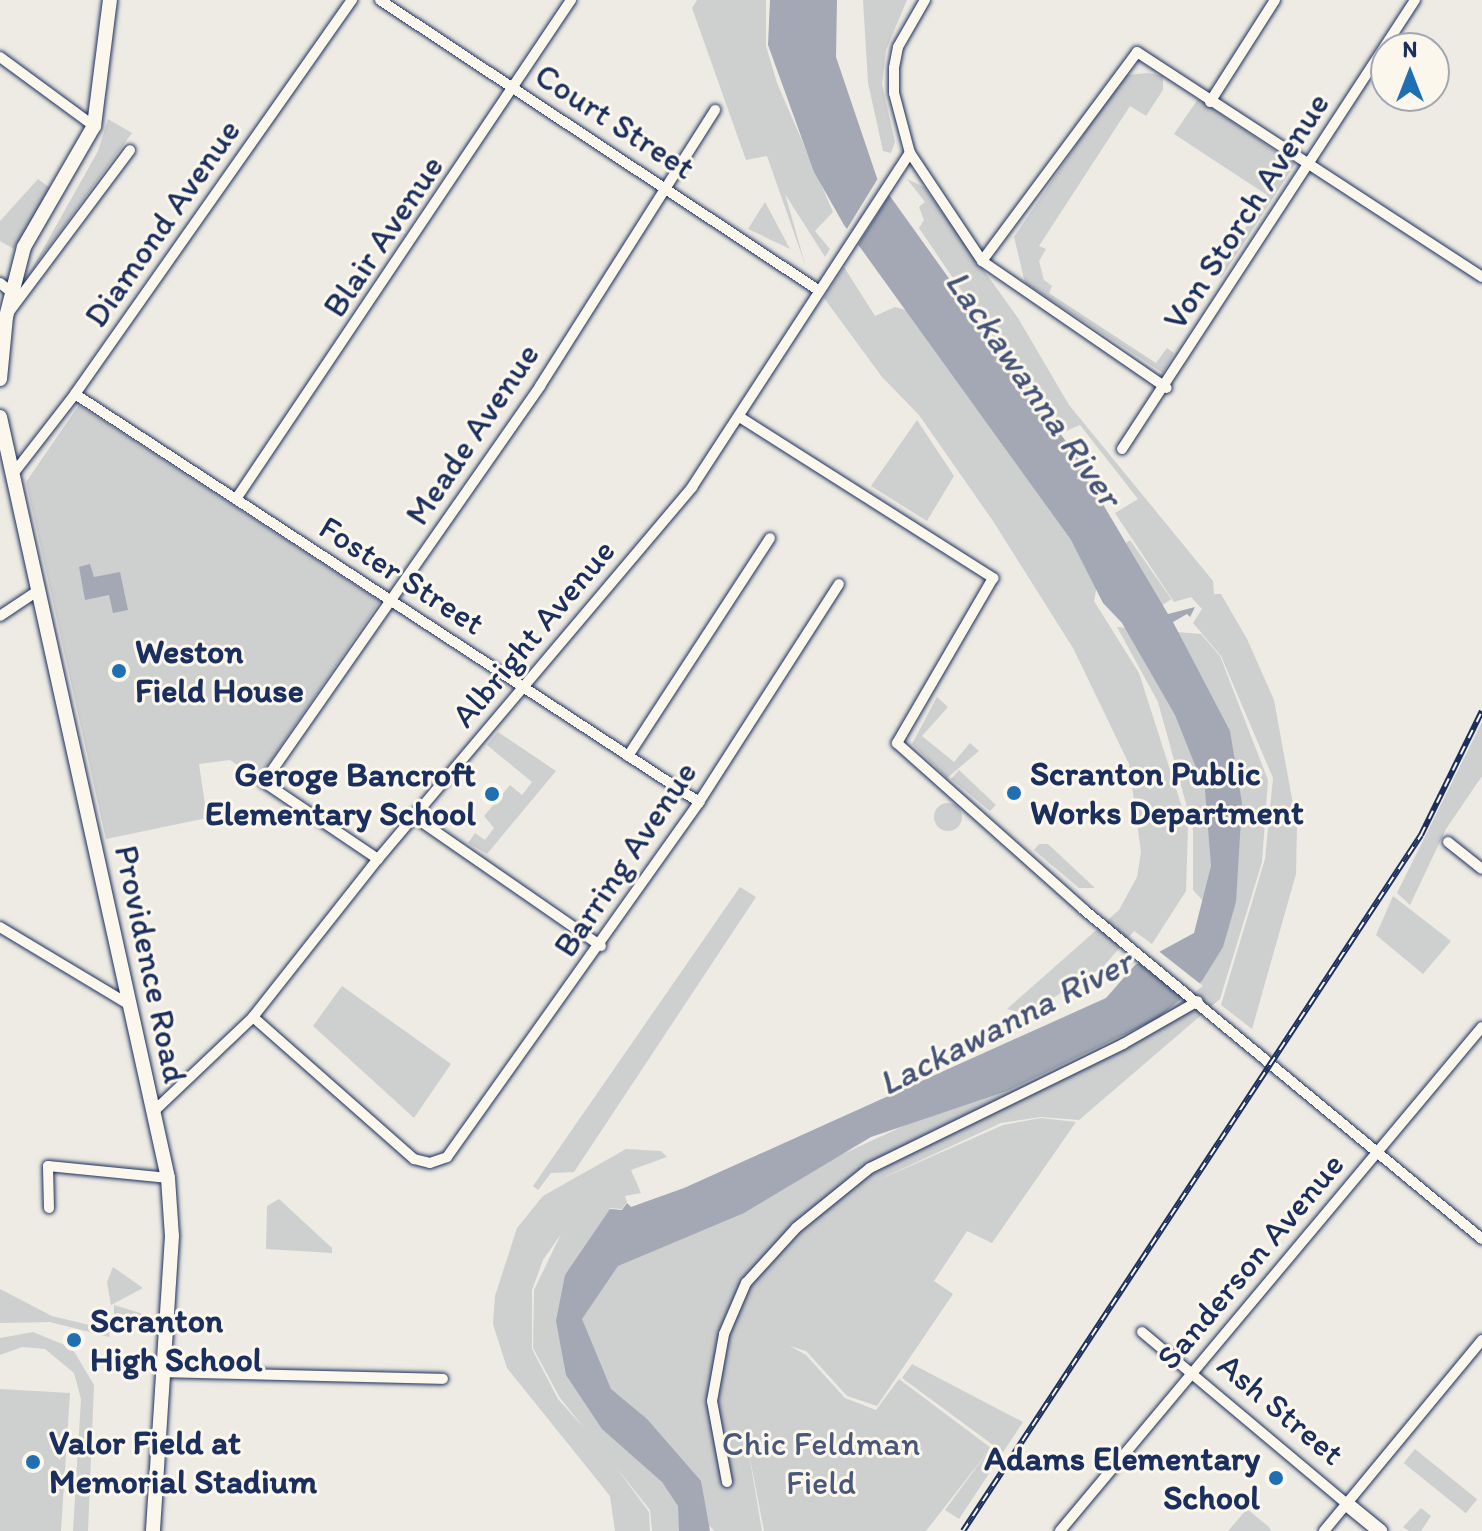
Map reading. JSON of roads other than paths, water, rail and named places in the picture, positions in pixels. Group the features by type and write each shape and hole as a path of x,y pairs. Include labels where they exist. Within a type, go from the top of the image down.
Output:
{"main road":[{"path":"0,379 6,317 5,287 24,247 94,126 110,0"},
{"name":"Providence Road","path":"0,417 168,1178 172,1236 153,1531"},
{"name":"Ash Street","path":"1347,1504 1380,1531"}],"street":[{"name":"Diamond Avenue","path":"13,474 75,394 352,0"},
{"name":"Court Street","path":"380,0 818,290"},
{"name":"Blair Avenue","path":"236,499 515,89 571,0"},
{"path":"925,0 898,47 894,68 894,93 910,153 982,261 1167,388"},
{"path":"1210,102 1275,0"},
{"name":"Von Storch Avenue","path":"1122,449 1167,388 1415,0"},
{"path":"982,261 1137,52 1482,277"},
{"path":"0,57 94,126"},
{"name":"Meade Avenue","path":"378,859 264,782 540,386 715,110"},
{"path":"6,317 130,150"},
{"name":"Albright Avenue","path":"152,1113 253,1017 378,859 416,818 692,487 741,418 839,257 910,153"},
{"name":"Foster Street","path":"75,394 699,802"},
{"path":"741,418 993,578 897,743 1136,951 1482,1239"},
{"path":"628,756 770,538"},
{"name":"Barring Avenue","path":"253,1017 414,1159 430,1163 447,1157 601,946 699,802 839,584"},
{"path":"0,616 39,590"},
{"path":"416,818 601,946"},
{"path":"1448,842 1482,869"},
{"path":"0,927 130,1005"},
{"path":"727,1482 712,1401 724,1334 746,1283 796,1228 870,1168 1123,1044 1198,1001"},
{"name":"Sanderson Avenue","path":"1060,1531 1482,1027"},
{"path":"49,1208 48,1166 168,1178"},
{"name":"Ash Street","path":"1142,1332 1347,1504"},
{"path":"1324,1531 1482,1340"},
{"path":"163,1372 443,1379"}],"railway":[{"path":"963,1531 1421,835 1482,711"}],"place":[{"name":"Weston Field House","path":"119,671"},
{"name":"Scranton Public Works Department","path":"1014,793"},
{"name":"Geroge Bancroft Elementary School","path":"492,794"},
{"name":"Scranton High School","path":"74,1340"},
{"name":"Valor Field at Memorial Stadium","path":"33,1462"},
{"name":"Adams Elementary School","path":"1276,1478"}],"water label":[{"name":"Lackawanna River","path":"1034,388"},
{"name":"Lackawanna River","path":"1005,1022"}],"park label":[{"name":"Chic Feldman Field","path":"821,1462"}]}
